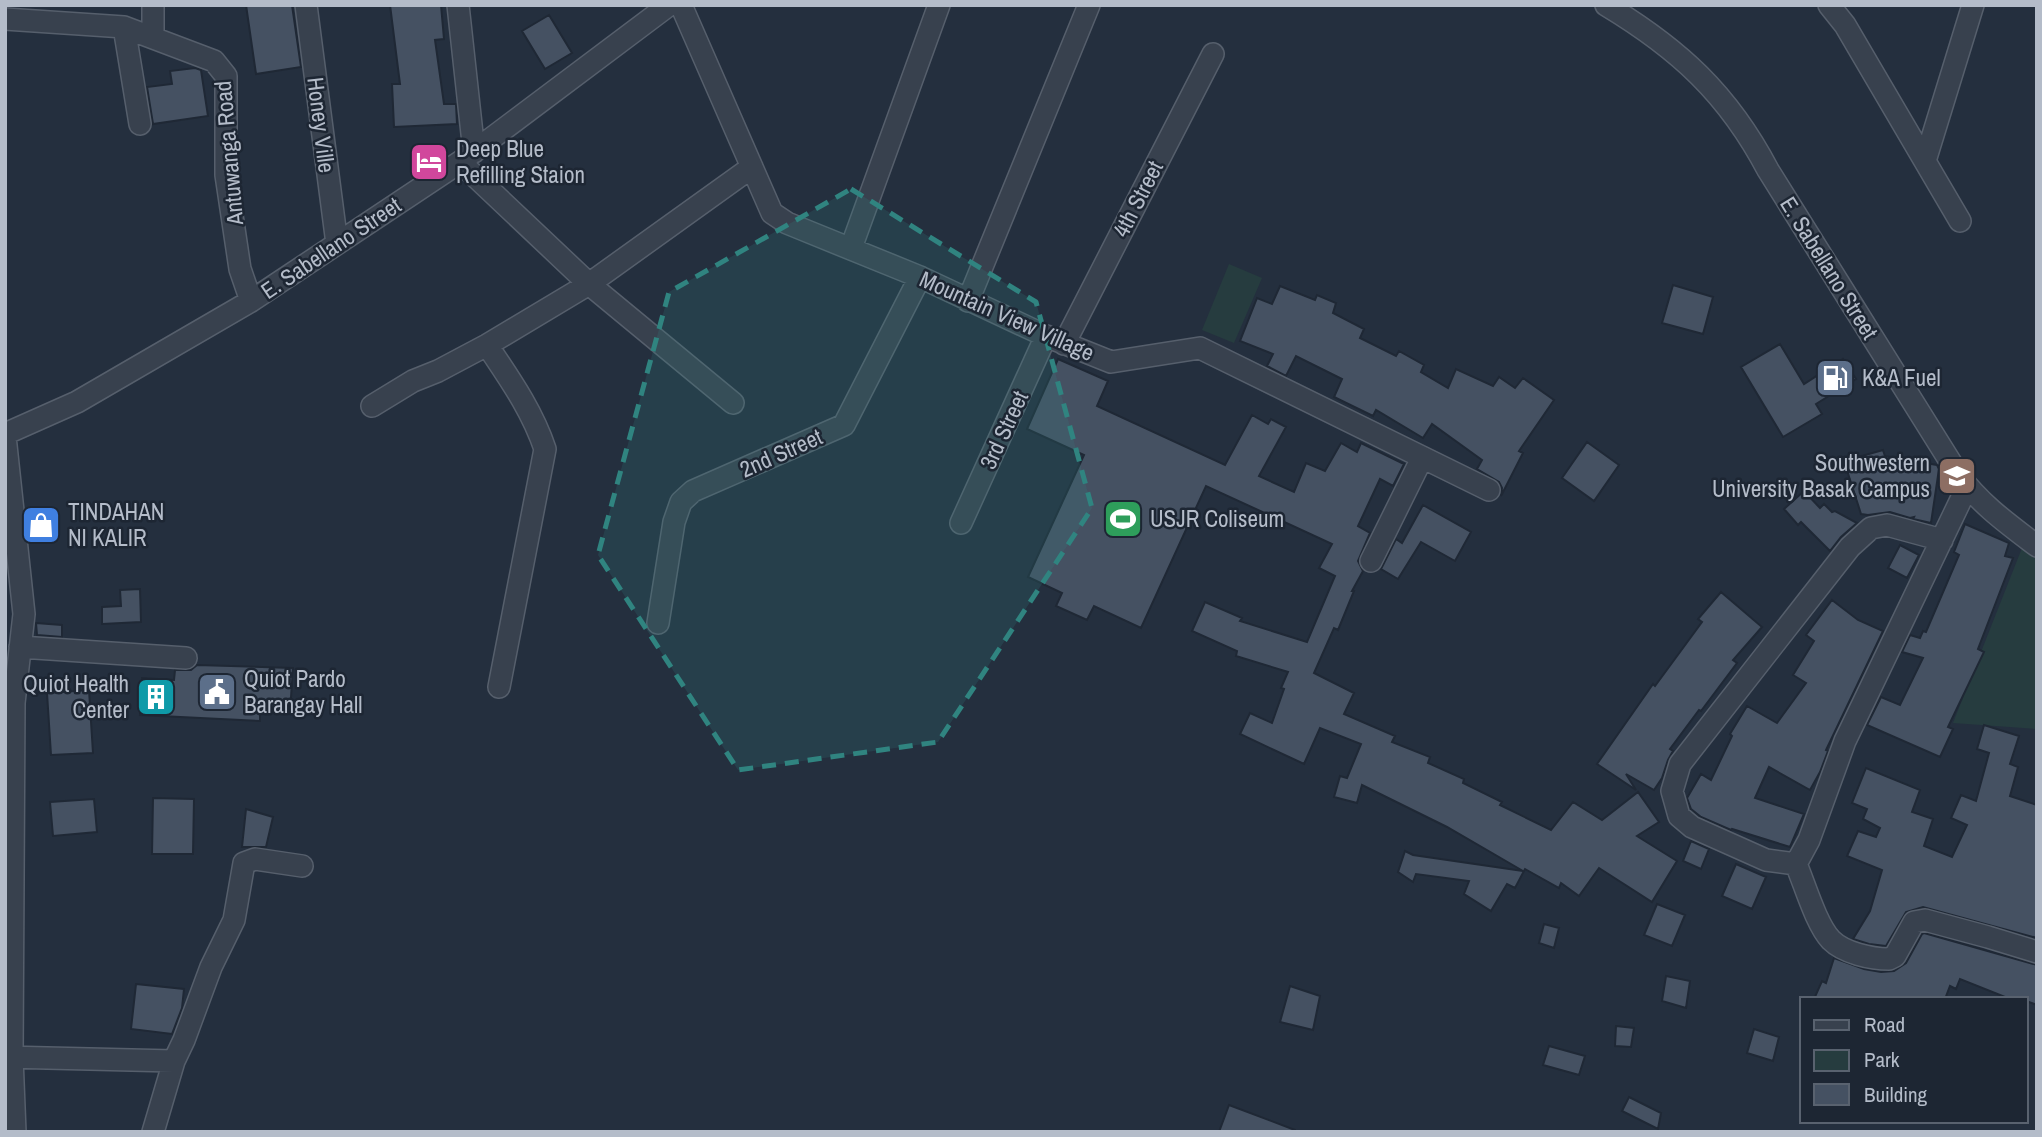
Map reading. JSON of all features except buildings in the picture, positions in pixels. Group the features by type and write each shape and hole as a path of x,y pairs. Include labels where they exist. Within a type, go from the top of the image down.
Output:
{"street":[{"path":"153,5 153,37"},
{"name":"Honey Ville","path":"306,5 337,244"},
{"path":"458,5 467,157 589,284 733,403"},
{"name":"E. Sabellano Street","path":"5,435 77,402 251,301 467,157 669,5"},
{"name":"Mountain View Village","path":"681,5 772,213 787,223 920,277 1055,340 1111,362 1200,348 1489,490"},
{"path":"851,248 939,5"},
{"path":"968,301 1089,5"},
{"name":"E. Sabellano Street","path":"1607,5 1629,11 1700,74 1727,104 1752,139 1768,170 1967,487 1992,513 2037,546"},
{"path":"1829,5 1845,25 1960,221"},
{"path":"1925,161 1973,5"},
{"name":"Antuwanga Road","path":"5,19 124,27 214,61 226,76 226,175 240,269 251,301"},
{"path":"124,27 140,124"},
{"name":"4th Street","path":"1055,340 1213,54"},
{"path":"372,406 413,381 487,345 589,284 752,167"},
{"name":"2nd Street","path":"659,623 674,522 681,502 693,491 844,425 920,277"},
{"name":"3rd Street","path":"961,523 1055,340"},
{"path":"487,345 522,397 545,449 499,687"},
{"path":"5,435 24,614 14,703 9,1057 15,1132"},
{"path":"1371,561 1422,457"},
{"path":"1796,864 1809,840 1845,741 1967,487"},
{"path":"1796,864 1766,860 1692,827 1679,816 1671,791 1680,764 1850,547 1871,528 1886,525 1942,540"},
{"path":"20,647 186,658"},
{"path":"153,1132 174,1061 211,967 234,920 244,863 255,859 302,866"},
{"path":"1796,864 1823,929 1833,942 1847,951 1889,959 1895,956 1914,922 1925,920 2037,952"},
{"path":"9,1057 174,1061"}],"highlighted area":[{"path":"851,189 1036,302 1092,508 938,742 738,770 598,555 669,292"}],"green space":[{"path":"1229,264 1262,278 1234,343 1202,330"},
{"path":"2022,548 2037,560 2037,729 1953,723"}],"place":[{"name":"Deep Blue Refilling Staion","path":"429,162"},
{"name":"K&A Fuel","path":"1835,378"},
{"name":"Southwestern University Basak Campus","path":"1957,476"},
{"name":"USJR Coliseum","path":"1123,519"},
{"name":"TINDAHAN NI KALIR","path":"41,525"},
{"name":"Quiot Pardo Barangay Hall","path":"217,692"},
{"name":"Quiot Health Center","path":"156,697"}]}
